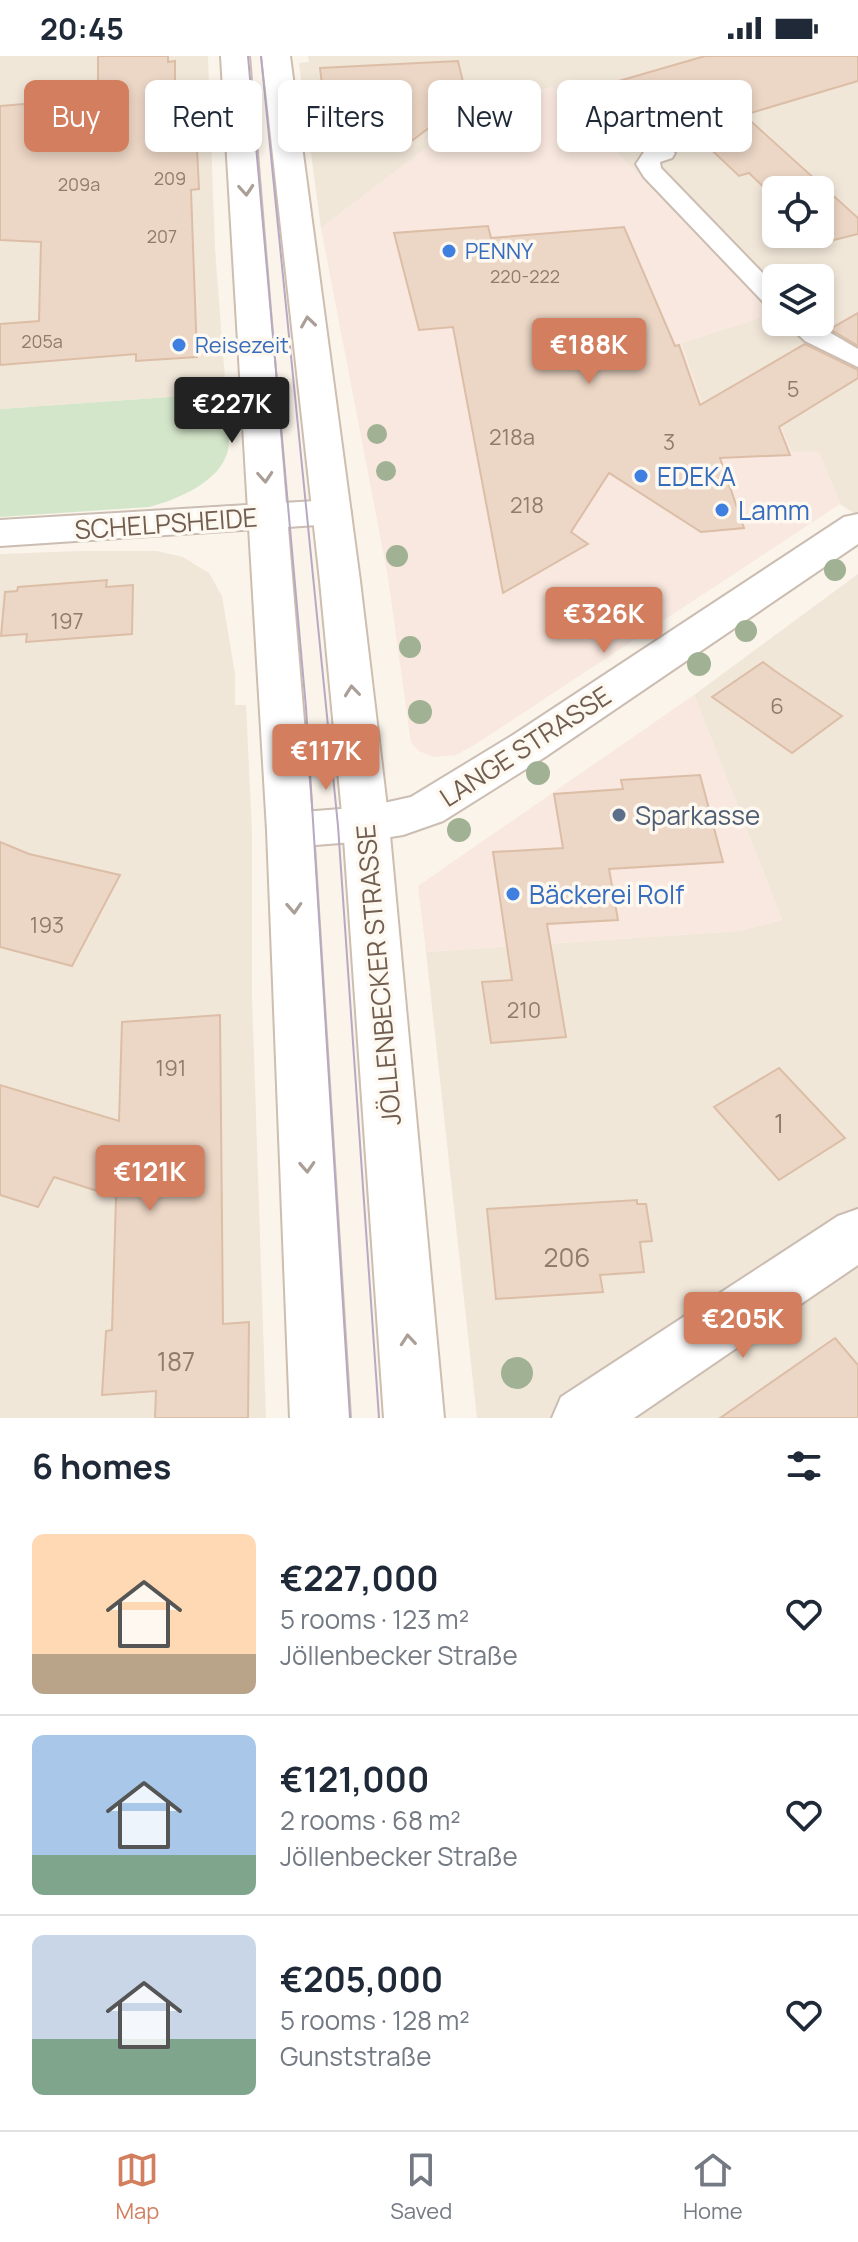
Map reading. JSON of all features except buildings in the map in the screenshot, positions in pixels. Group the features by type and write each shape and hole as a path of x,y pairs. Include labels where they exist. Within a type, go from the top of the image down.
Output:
{"main road":[{"path":"235,56 290,830 320,1418"},
{"name":"JÖLLENBECKER STRASSE","path":"276,56 332,512 366,824 414,1418"},
{"name":"SCHELPSHEIDE","path":"0,533 332,512"},
{"name":"LANGE STRASSE","path":"290,830 403,818 451,796 858,526"},
{"path":"582,1418 858,1234"}],"lane":[{"path":"664,153 652,157 647,164 652,172 762,286"},
{"path":"814,336 858,359"}],"shaded area":[{"path":"0,56 208,56 209,80 145,80 145,152 212,152 226,393 0,409"},
{"path":"308,56 858,56 858,516 840,504 819,452 792,452 710,425 681,343 762,317 762,336 834,336 834,264 762,264 762,300 616,152 752,152 752,80 557,80 557,92 552,87 541,91 541,80 428,80 428,147 321,228 311,152 412,152 412,80 301,80 299,63 309,62"},
{"path":"552,87 557,92 557,152 616,152 762,299 762,317 681,343 710,425 779,420 792,452 819,451 840,504 476,744 456,755 433,757 419,751 411,743 388,577 321,228 428,147 428,152 541,152 541,91"},
{"path":"157,551 183,557 209,573 222,596 235,674 235,705 246,705 252,831 252,995 266,1418 0,1418 0,554"},
{"path":"858,574 858,1418 477,1418 426,952 738,931 782,920 694,695"},
{"path":"694,695 782,920 738,931 426,952 418,886"}],"green space":[{"path":"226,393 228,450 216,471 196,488 149,507 0,517 0,409"}],"tram line":[{"path":"248,56 306,708 350,1418"},
{"path":"261,56 338,826 379,1418"}],"place":[{"name":"PENNY","path":"449,251"},
{"name":"Reisezeit","path":"179,345"},
{"name":"EDEKA","path":"641,476"},
{"name":"Lamm","path":"722,510"},
{"name":"Sparkasse","path":"619,815"},
{"name":"Bäckerei Rolf","path":"513,894"}]}
